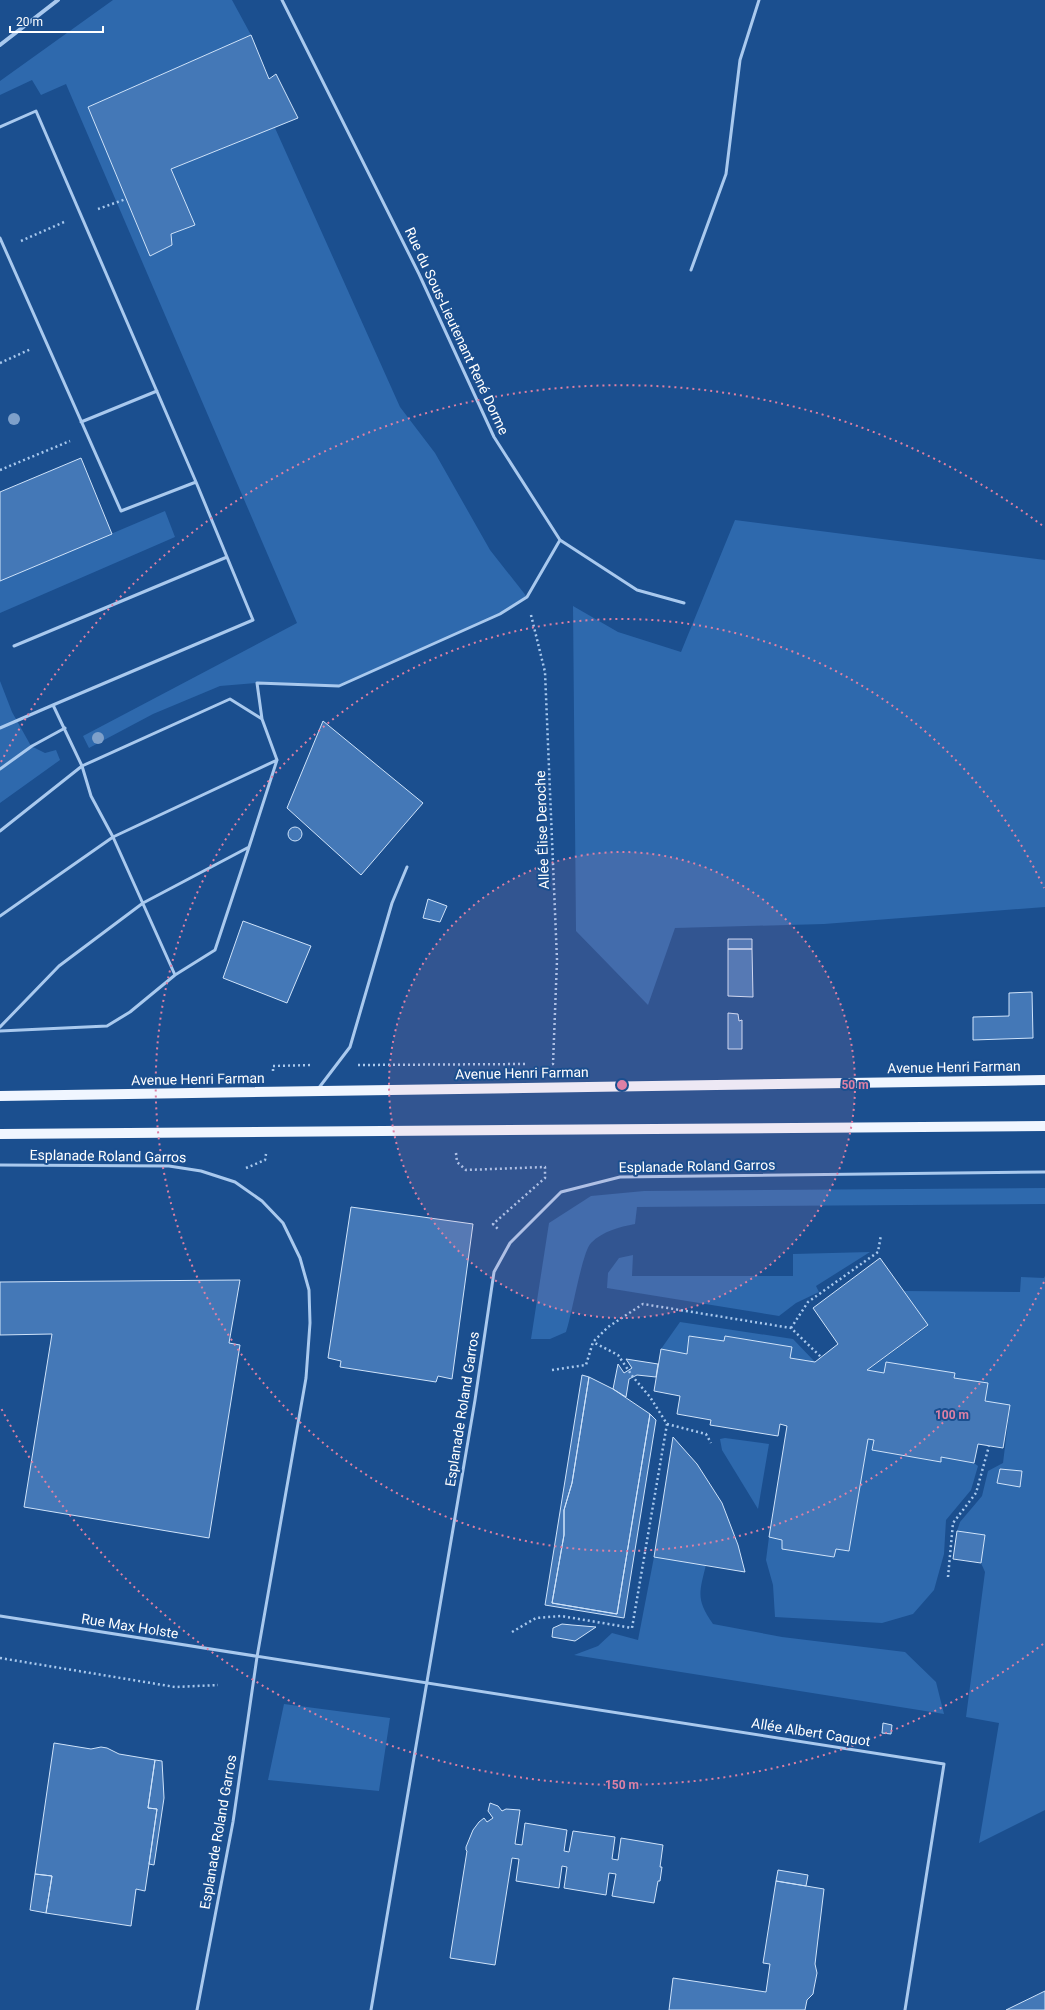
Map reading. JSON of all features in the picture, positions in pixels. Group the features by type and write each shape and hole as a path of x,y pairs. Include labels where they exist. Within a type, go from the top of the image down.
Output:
{"main road":[{"name":"Avenue Henri Farman","path":"0,1096 315,1092 549,1086 1045,1080"},
{"path":"0,1134 1045,1126"}],"street":[{"path":"0,45 58,0"}],"lane":[{"name":"Rue du Sous-Lieutenant René Dorme","path":"282,0 419,274 494,437 560,540 637,590 684,603"},
{"path":"692,270 726,174 740,60 758,0"},
{"path":"0,127 36,111 157,390 253,620 0,728"},
{"path":"0,238 47,342 86,435 121,511 196,482"},
{"path":"81,422 157,390"},
{"path":"0,1031 108,1026 130,1012 175,976 215,950 278,760 262,719 257,683 339,686 500,614 527,597 560,540"},
{"path":"14,646 228,557"},
{"path":"0,831 82,766 230,699 262,719"},
{"path":"53,705 82,766 90,796 112,837 175,976"},
{"path":"0,768 32,746 65,728"},
{"path":"0,916 112,837 278,760"},
{"path":"0,1027 59,966 143,903 249,846"},
{"path":"315,1092 350,1047 392,903 407,867"},
{"name":"Esplanade Roland Garros","path":"0,1165 169,1166 201,1170 235,1182 262,1201 283,1223 300,1258 309,1290 310,1323 306,1378 257,1657 233,1822 197,2010"},
{"name":"Esplanade Roland Garros","path":"371,2010 428,1683 475,1400 494,1272 510,1243 561,1192 620,1177 1045,1172"},
{"name":"Rue Max Holste","path":"0,1616 257,1657"},
{"path":"257,1657 428,1683"},
{"name":"Allée Albert Caquot","path":"428,1683 944,1764 905,2010"}],"path":[{"path":"0,362 47,342"},
{"path":"0,470 86,435"},
{"name":"Allée Élise Deroche","path":"527,597 545,672 557,960 552,1064"},
{"path":"456,1152 457,1162 466,1170 545,1167 545,1178 493,1224 510,1243"},
{"path":"791,1328 808,1302 878,1252 880,1236"},
{"path":"552,1370 586,1365 593,1342 608,1327 643,1304 791,1328 821,1357"},
{"path":"512,1632 536,1618 561,1616 632,1628 667,1424 650,1396 633,1377 618,1355 593,1342"},
{"path":"667,1424 706,1434 711,1443"},
{"path":"948,1577 953,1523 976,1493 989,1446"},
{"path":"0,1658 175,1687 218,1686"}],"shaded area":[{"path":"113,0 232,0 251,35 88,107 150,256 172,245 171,234 195,225 171,169 297,118 275,128 400,407 435,453 490,550 527,597 500,614 339,686 257,683 220,686 153,714 89,748 83,736 297,623 66,84 41,95 32,80 0,95 0,81"},
{"path":"165,511 175,537 0,613 0,581"},
{"path":"735,520 1045,560 1045,907 824,924 675,928 648,1005 576,931 573,606 618,632 681,652"},
{"path":"0,681 12,712 31,746 45,753 56,750 60,760 0,803"},
{"path":"1045,1188 1045,1204 637,1207 635,1224 617,1228 601,1235 591,1243 584,1258 566,1332 550,1339 531,1339 549,1223 591,1196 644,1191"},
{"path":"870,1252 816,1286 819,1292 796,1303 779,1316 607,1288 608,1273 619,1258 633,1255 632,1276 793,1276 793,1254"},
{"path":"1045,1276 1045,1810 979,1843 999,1723 966,1717 985,1572 981,1563 985,1536 957,1531 960,1522 982,1496 988,1471 1003,1463 1010,1406 985,1401 987,1383 954,1378 955,1373 886,1362 884,1373 868,1370 928,1326 904,1291 1020,1292 1021,1277 1044,1278"},
{"path":"680,1322 793,1339 815,1362 790,1358 792,1347 725,1336 724,1341 690,1336 687,1354 661,1349"},
{"path":"725,1438 769,1444 758,1509 722,1450 720,1439"},
{"path":"868,1439 874,1440 872,1450 941,1462 941,1457 974,1463 978,1466 971,1490 946,1520 944,1554 934,1590 913,1614 882,1623 775,1617 773,1585 766,1560 769,1537 782,1540 782,1549 834,1557 836,1549 849,1551"},
{"path":"654,1557 706,1565 700,1596 704,1609 713,1624 782,1637 905,1652 936,1682 944,1714 574,1655 598,1646 612,1633 638,1640"},
{"path":"284,1704 390,1718 379,1791 268,1780"}],"building":[{"path":"251,35 269,79 276,74 298,118 171,169 195,225 171,234 172,245 150,256 88,107"},
{"path":"81,458 112,534 0,581 0,492"},
{"path":"323,721 423,803 361,875 287,808"},
{"path":"292,827 298,827 302,831 302,837 298,841 292,841 288,837 288,831"},
{"path":"428,899 447,906 440,922 423,918"},
{"path":"243,921 311,946 287,1003 223,978"},
{"path":"728,939 752,939 752,949 728,949"},
{"path":"728,949 752,949 753,997 728,996"},
{"path":"1032,992 1033,1038 973,1040 973,1017 1009,1016 1009,993"},
{"path":"728,1013 738,1014 739,1021 742,1020 742,1049 728,1049"},
{"path":"351,1207 473,1224 452,1379 438,1376 436,1382 340,1367 341,1361 328,1358"},
{"path":"880,1258 928,1325 867,1370 884,1373 886,1362 955,1373 954,1378 988,1383 985,1401 1010,1405 1003,1448 978,1444 974,1463 941,1457 941,1462 872,1450 874,1440 868,1439 849,1551 836,1549 834,1557 782,1549 782,1540 769,1537 787,1426 780,1424 778,1436 710,1425 711,1420 677,1414 680,1396 654,1391 661,1349 687,1354 689,1336 724,1341 725,1336 792,1347 790,1358 815,1362 838,1344 813,1308"},
{"path":"240,1280 229,1343 240,1345 209,1538 24,1507 52,1334 0,1335 0,1282"},
{"path":"626,1359 658,1364 656,1377 637,1375 629,1379 626,1397 613,1389 618,1364 624,1373 632,1368"},
{"path":"582,1375 589,1377 572,1483 564,1510 564,1535 552,1603 617,1614 650,1414 656,1420 624,1618 545,1605"},
{"path":"589,1377 613,1389 650,1414 617,1614 552,1603 564,1535 564,1510 572,1483"},
{"path":"673,1437 697,1464 722,1503 738,1545 745,1572 654,1557"},
{"path":"1000,1469 1022,1471 1020,1487 997,1483"},
{"path":"957,1531 985,1535 981,1563 953,1559"},
{"path":"562,1624 596,1627 575,1641 552,1637 553,1628"},
{"path":"883,1723 892,1725 891,1734 882,1733"},
{"path":"54,1743 91,1749 101,1747 107,1748 119,1754 155,1760 148,1808 157,1809 145,1891 136,1889 131,1926 46,1913 52,1876 35,1874"},
{"path":"155,1760 162,1761 164,1798 154,1865 149,1864 157,1809 148,1808"},
{"path":"490,1803 498,1806 502,1811 506,1809 520,1810 515,1844 522,1845 525,1823 567,1830 564,1851 569,1852 573,1831 615,1837 612,1859 618,1860 621,1838 663,1845 660,1881 658,1881 654,1903 612,1896 616,1874 609,1873 606,1895 564,1888 567,1867 562,1866 559,1888 516,1881 519,1859 512,1858 495,1965 450,1958 467,1851 466,1847 473,1830 479,1822 484,1818 487,1822 493,1818 488,1811"},
{"path":"778,1870 808,1875 806,1886 776,1881"},
{"path":"35,1874 52,1876 46,1913 30,1910"},
{"path":"776,1881 824,1889 815,1964 817,1973 813,1994 807,2000 805,2010 669,2010 673,1978 766,1992 770,1964 763,1963"},
{"path":"1045,1991 1045,2010 1006,2010"}]}
